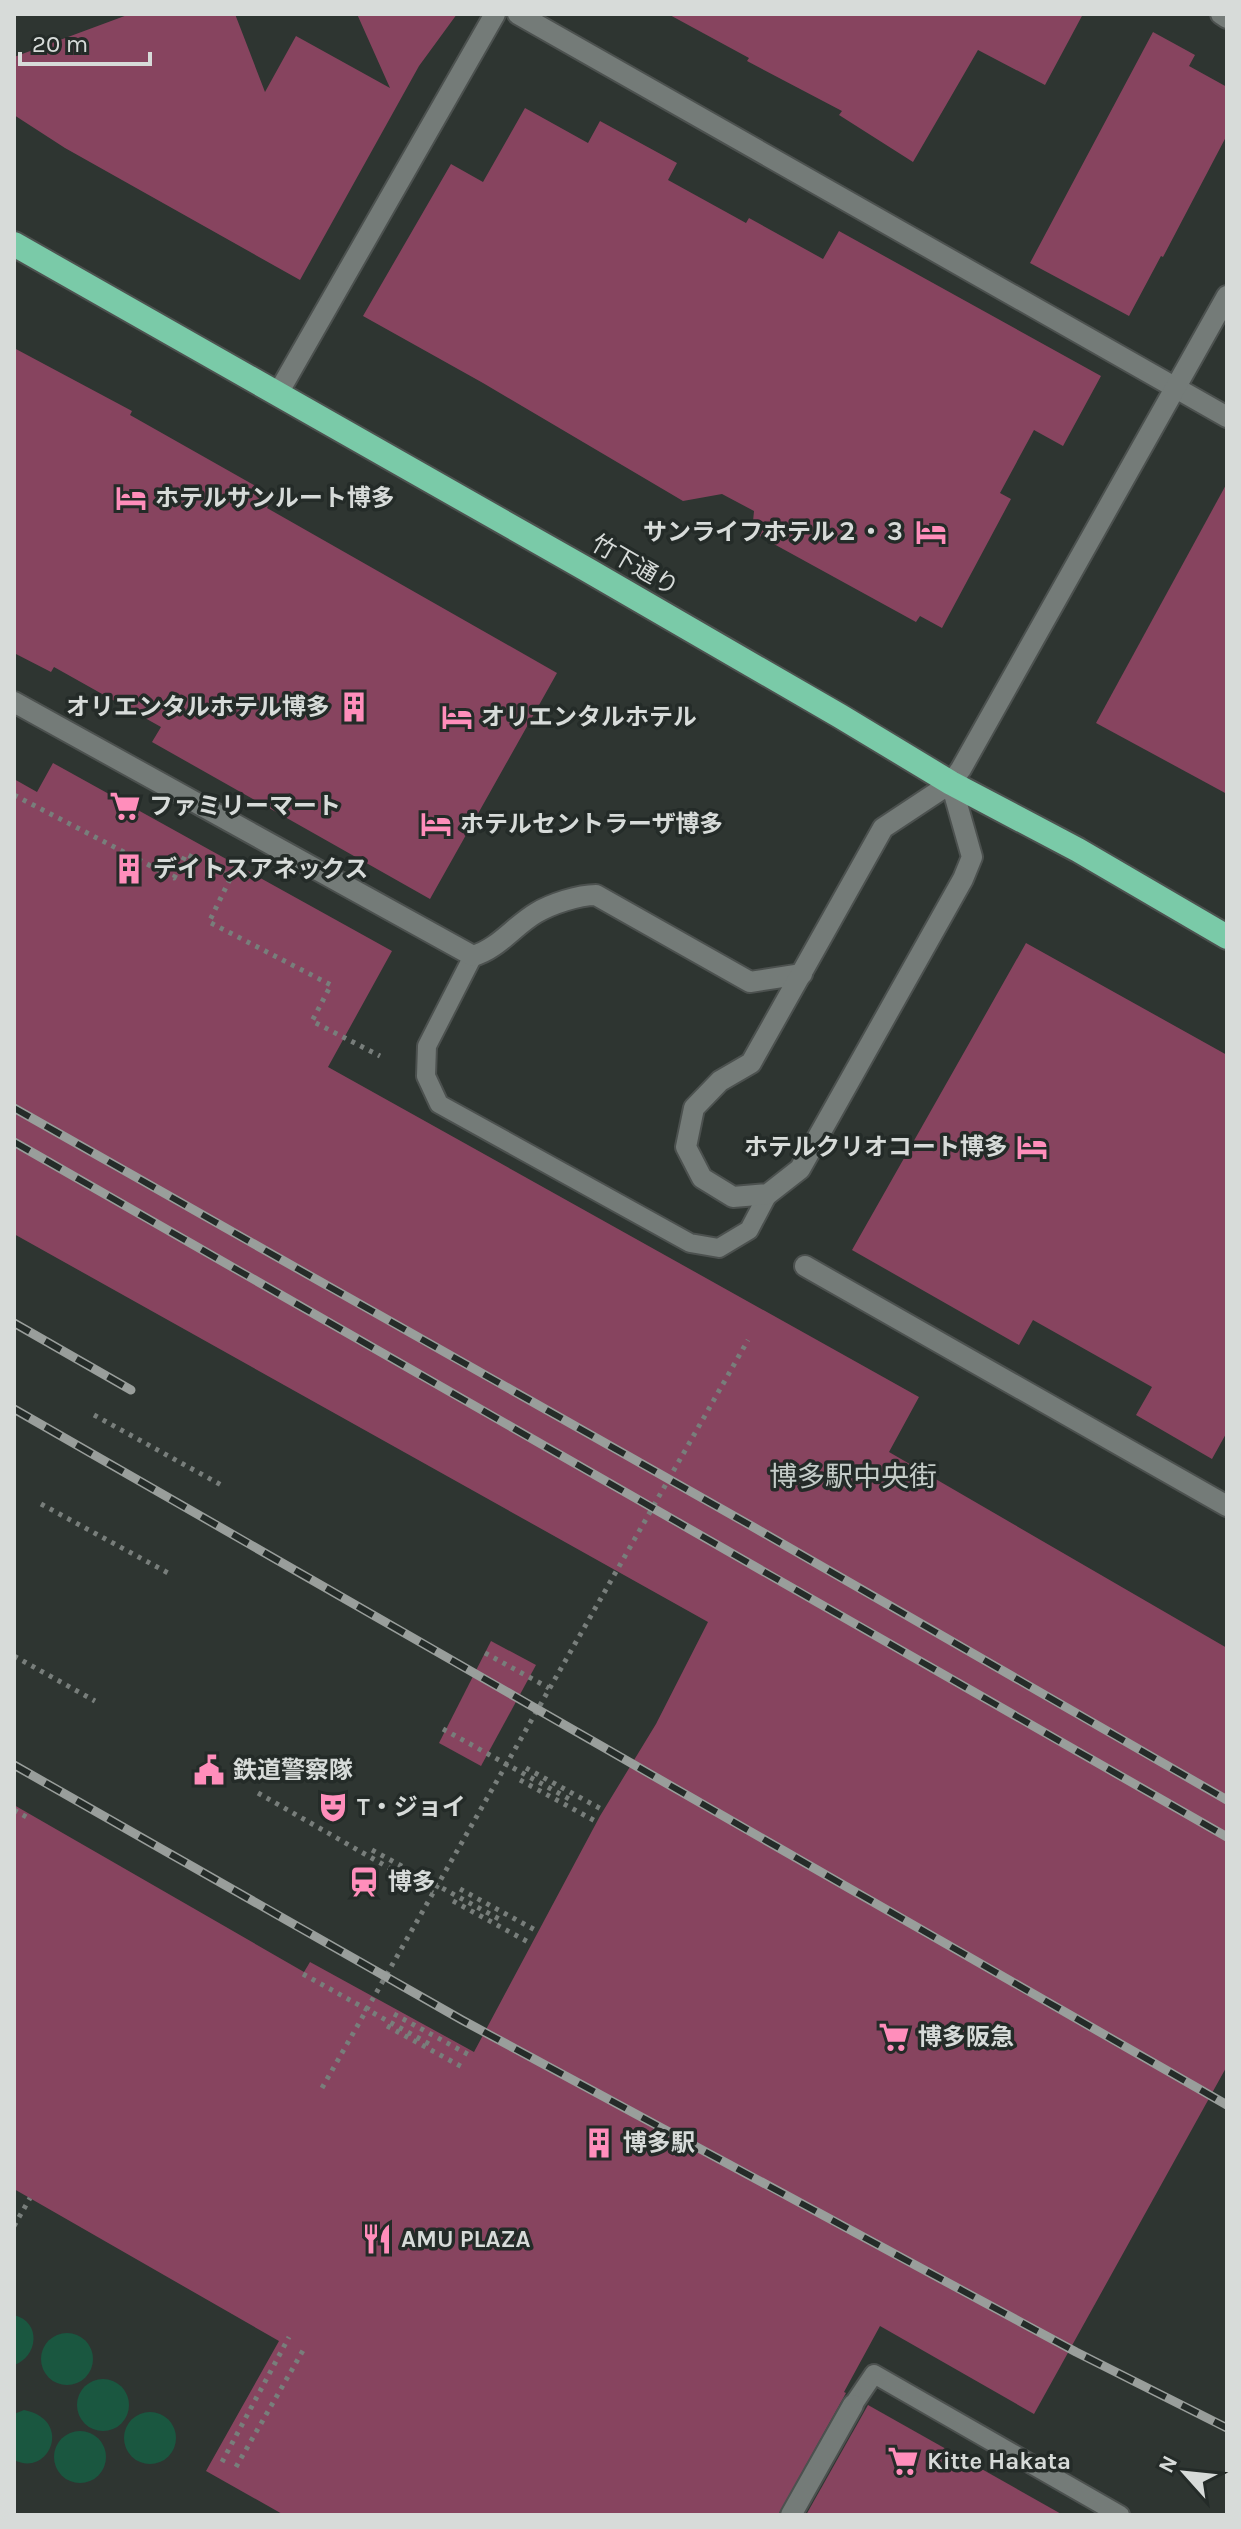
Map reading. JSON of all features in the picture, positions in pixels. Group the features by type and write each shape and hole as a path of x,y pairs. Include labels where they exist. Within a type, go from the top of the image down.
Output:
{"highway":[{"name":"竹下通り","path":"14,244 599,577 951,783 1078,850 1227,937"}],"street":[{"path":"277,395 495,14"},
{"path":"518,14 1227,417"},
{"path":"1221,14 1227,18"},
{"path":"951,783 972,857 963,879 800,1169 768,1194 733,1197 702,1178 686,1147 694,1108 720,1081 751,1063 883,828 951,783 1227,296"},
{"path":"14,702 473,956 485,953 537,913 586,895 596,895 750,982 802,974"},
{"path":"805,1266 1227,1506"},
{"path":"791,2515 853,2405"}],"lane":[{"path":"473,956 427,1046 426,1076 439,1104 690,1243 719,1248 749,1230 768,1194"},
{"path":"853,2405 874,2374 1120,2515"}],"path":[{"path":"14,795 174,878 186,854 231,877 209,922 331,985 312,1021 380,1056"},
{"path":"322,2088 748,1340"},
{"path":"94,1415 223,1486"},
{"path":"41,1504 170,1574"},
{"path":"485,1653 549,1688"},
{"path":"14,1656 95,1701"},
{"path":"443,1729 571,1800"},
{"path":"526,1768 603,1810"},
{"path":"520,1780 597,1822"},
{"path":"258,1793 433,1893"},
{"path":"14,1810 30,1819"},
{"path":"372,1850 501,1920"},
{"path":"460,1889 537,1931"},
{"path":"453,1901 530,1943"},
{"path":"303,1974 431,2045"},
{"path":"394,2014 471,2056"},
{"path":"387,2026 464,2068"},
{"path":"14,2226 30,2198"},
{"path":"222,2462 289,2337"},
{"path":"236,2467 305,2347"}],"green space":[{"path":"14,2315 29,2325 34,2340 28,2355 14,2365"},
{"path":"67,2333 86,2340 93,2359 86,2378 67,2385 48,2378 41,2359 48,2340"},
{"path":"103,2379 122,2386 129,2405 122,2424 103,2431 84,2424 77,2405 84,2386"},
{"path":"24,2410 39,2416 52,2435 46,2455 27,2463 14,2460 14,2414"},
{"path":"150,2412 169,2419 176,2438 169,2457 150,2464 131,2457 124,2438 131,2419"},
{"path":"80,2431 99,2438 106,2457 99,2476 80,2483 61,2476 54,2457 61,2438"}],"building":[{"path":"130,14 235,14 265,92 296,36 390,88 357,14 457,14 419,66 300,280 65,148 14,115 14,57"},
{"path":"668,14 1083,14 1045,85 978,50 913,162 839,115 842,111 747,61 749,58"},
{"path":"1153,32 1195,55 1189,66 1227,87 1227,135 1129,316 1030,263"},
{"path":"525,108 588,143 600,121 677,163 668,180 746,223 749,218 823,259 839,231 1101,376 1063,446 1034,430 1000,493 1011,499 942,628 920,616 916,622 752,532 754,511 722,494 683,501 363,316 451,164 483,182"},
{"path":"14,348 132,411 130,415 273,496 267,508 557,673 430,899 152,742 161,727 54,667 51,672 14,653"},
{"path":"1227,483 1227,794 1096,723"},
{"path":"53,763 392,951 328,1067 919,1397 889,1452 1227,1648 1227,2066 1034,2414 880,2326 778,2515 284,2515 206,2471 279,2341 14,2189 14,1805 304,1972 310,1962 474,2052 600,1816 656,1724 708,1622 14,1234 14,779 37,792"},
{"path":"1026,943 1227,1055 1227,1432 1212,1459 1136,1415 1152,1387 1033,1320 1019,1345 852,1250"},
{"path":"491,1641 536,1665 481,1766 439,1743"},
{"name":"Kitte Hakata","path":"868,2405 1063,2515 806,2515"}],"railway":[{"path":"14,1108 1227,1800"},
{"path":"14,1142 1227,1837"},
{"path":"14,1323 131,1390"},
{"path":"14,1409 1227,2105"},
{"path":"14,1765 462,2020 1076,2352 1227,2428"}],"place":[{"name":"ホテルサンルート博多","path":"131,498"},
{"name":"サンライフホテル２・３","path":"931,532"},
{"name":"オリエンタルホテル博多","path":"354,707"},
{"name":"オリエンタルホテル","path":"457,717"},
{"name":"ファミリーマート","path":"125,806"},
{"name":"ホテルセントラーザ博多","path":"436,824"},
{"name":"デイトスアネックス","path":"129,869"},
{"name":"ホテルクリオコート博多","path":"1032,1147"},
{"name":"鉄道警察隊","path":"209,1770"},
{"name":"T・ジョイ","path":"333,1807"},
{"name":"博多","path":"364,1882"},
{"name":"博多阪急","path":"894,2037"},
{"name":"博多駅","path":"599,2143"},
{"name":"AMU PLAZA","path":"377,2239"},
{"name":"Kitte Hakata","path":"903,2461"}],"district":[{"name":"博多駅中央街","path":"853,1476"}]}
